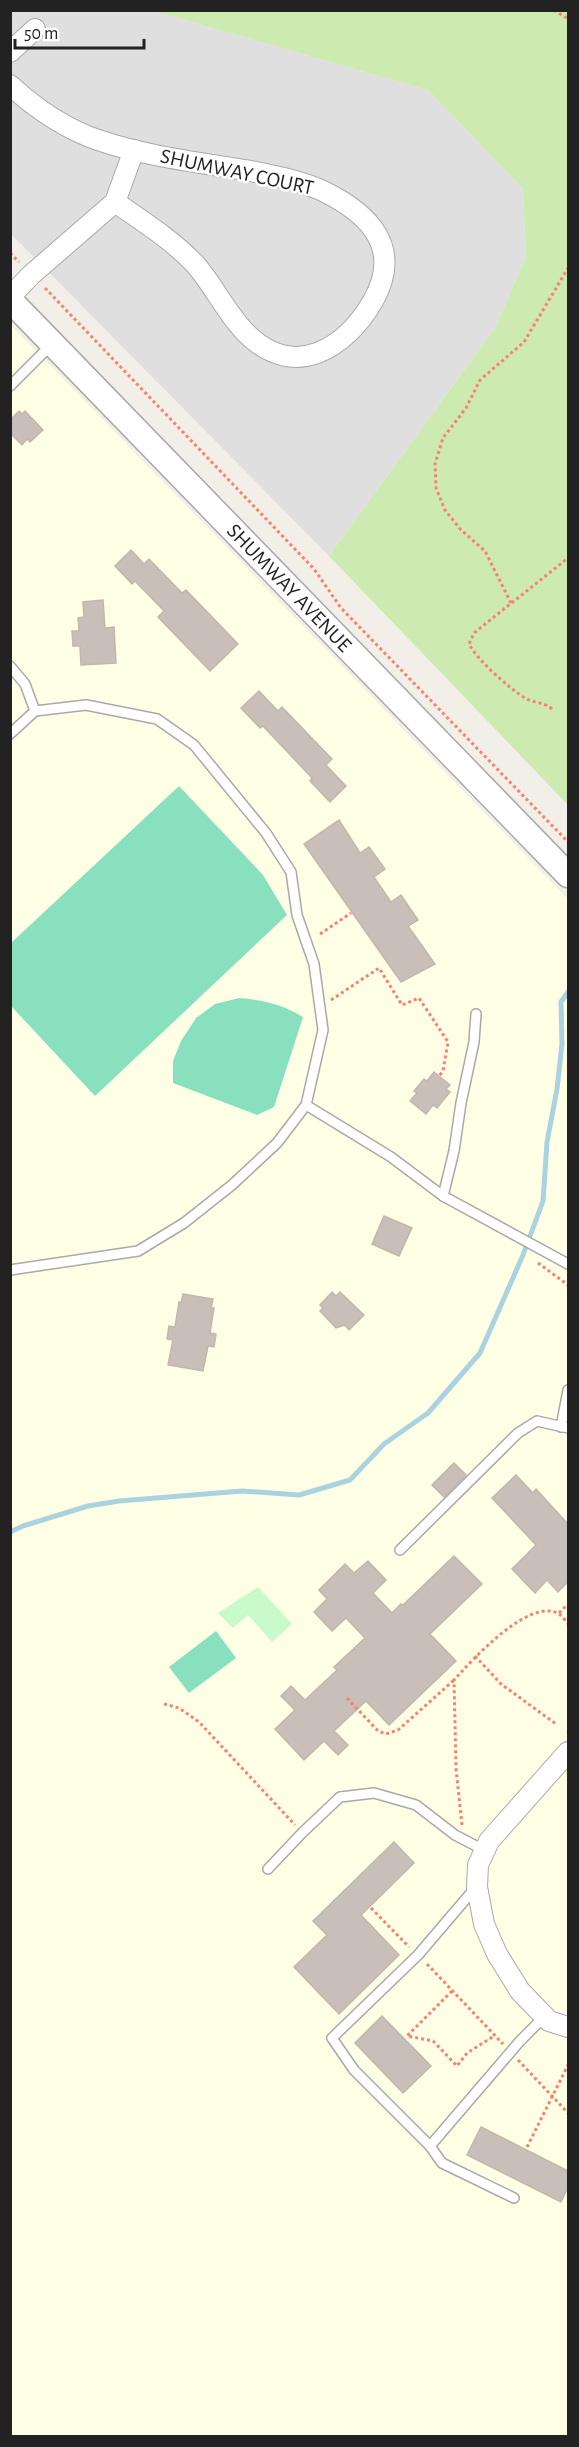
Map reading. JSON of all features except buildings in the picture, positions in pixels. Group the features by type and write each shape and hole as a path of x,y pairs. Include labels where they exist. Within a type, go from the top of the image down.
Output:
{"street":[{"path":"10,52 35,29"},
{"name":"SHUMWAY COURT","path":"10,85 29,101 73,130 98,140 134,150 281,178 322,190 358,210 378,236 385,256 382,278 376,296 354,328 340,341 322,353 303,358 281,356 262,347 246,333 193,262 115,202"},
{"name":"SHUMWAY COURT","path":"10,298 32,275 115,202 134,150"},
{"name":"SHUMWAY AVENUE","path":"10,298 568,875"},
{"path":"568,1752 496,1833 484,1850 478,1865 477,1887 484,1924 496,1954 520,1991 549,2021 568,2027"}],"lane":[{"path":"10,386 52,343"},
{"path":"10,666 25,684 35,711"},
{"path":"10,734 35,711 86,705 157,719 194,745 266,832 291,872 297,915 314,964 323,1030 306,1105 278,1143 184,1224 138,1251 10,1270"},
{"path":"442,1196 454,1151 474,1042 476,1014"},
{"path":"306,1105 391,1157 442,1196 568,1264"},
{"path":"400,1550 518,1433 537,1421 565,1427 568,1390"},
{"path":"268,1869 340,1797 374,1792 416,1805 454,1835 484,1850"},
{"path":"477,1887 418,1955 332,2038 354,2070 430,2146 442,2163 514,2198"},
{"path":"430,2146 545,2016"}],"path":[{"path":"554,10 568,19"},
{"path":"10,253 314,569 341,608 568,842"},
{"path":"511,603 501,587 489,556 461,530 445,510 436,488 435,464 443,438 466,408 480,380 524,342 568,268"},
{"path":"552,709 524,697 492,671 469,644 474,633 568,558"},
{"path":"320,933 351,913"},
{"path":"332,1000 379,968 402,1005 419,998 448,1042 443,1071 439,1077"},
{"path":"537,1262 568,1285"},
{"path":"559,1614 568,1604"},
{"path":"348,1698 378,1731 386,1734 398,1731 509,1626 543,1611 559,1614 568,1624"},
{"path":"475,1656 501,1684 556,1724"},
{"path":"454,1680 456,1769 462,1827"},
{"path":"164,1704 179,1708 199,1722 302,1833"},
{"path":"371,1908 410,1948"},
{"path":"418,1955 568,2113"},
{"path":"453,1991 408,2037 433,2041 457,2066 467,2054 494,2035"},
{"path":"527,2147 568,2065"}],"shaded area":[{"path":"10,11 153,11 428,90 523,189 526,257 495,328 329,556 11,234"},
{"path":"10,324 568,899 568,2436 11,2436"}],"green space":[{"path":"153,11 568,11 568,805 329,556 495,328 526,257 523,189 428,90"},
{"path":"179,786 263,875 287,915 95,1096 11,1006 11,943"},
{"path":"239,998 272,1003 303,1017 274,1107 257,1115 173,1083 173,1061 181,1041 196,1018 215,1004"},
{"path":"258,1587 292,1624 272,1642 248,1615 233,1628 218,1613"},
{"path":"216,1631 236,1658 189,1693 169,1667"}],"waterway":[{"path":"10,1532 88,1506 119,1501 242,1491 299,1495 350,1480 384,1444 428,1413 480,1353 523,1255 543,1201 547,1142 557,1089 562,1044 561,1002 568,992"}]}
